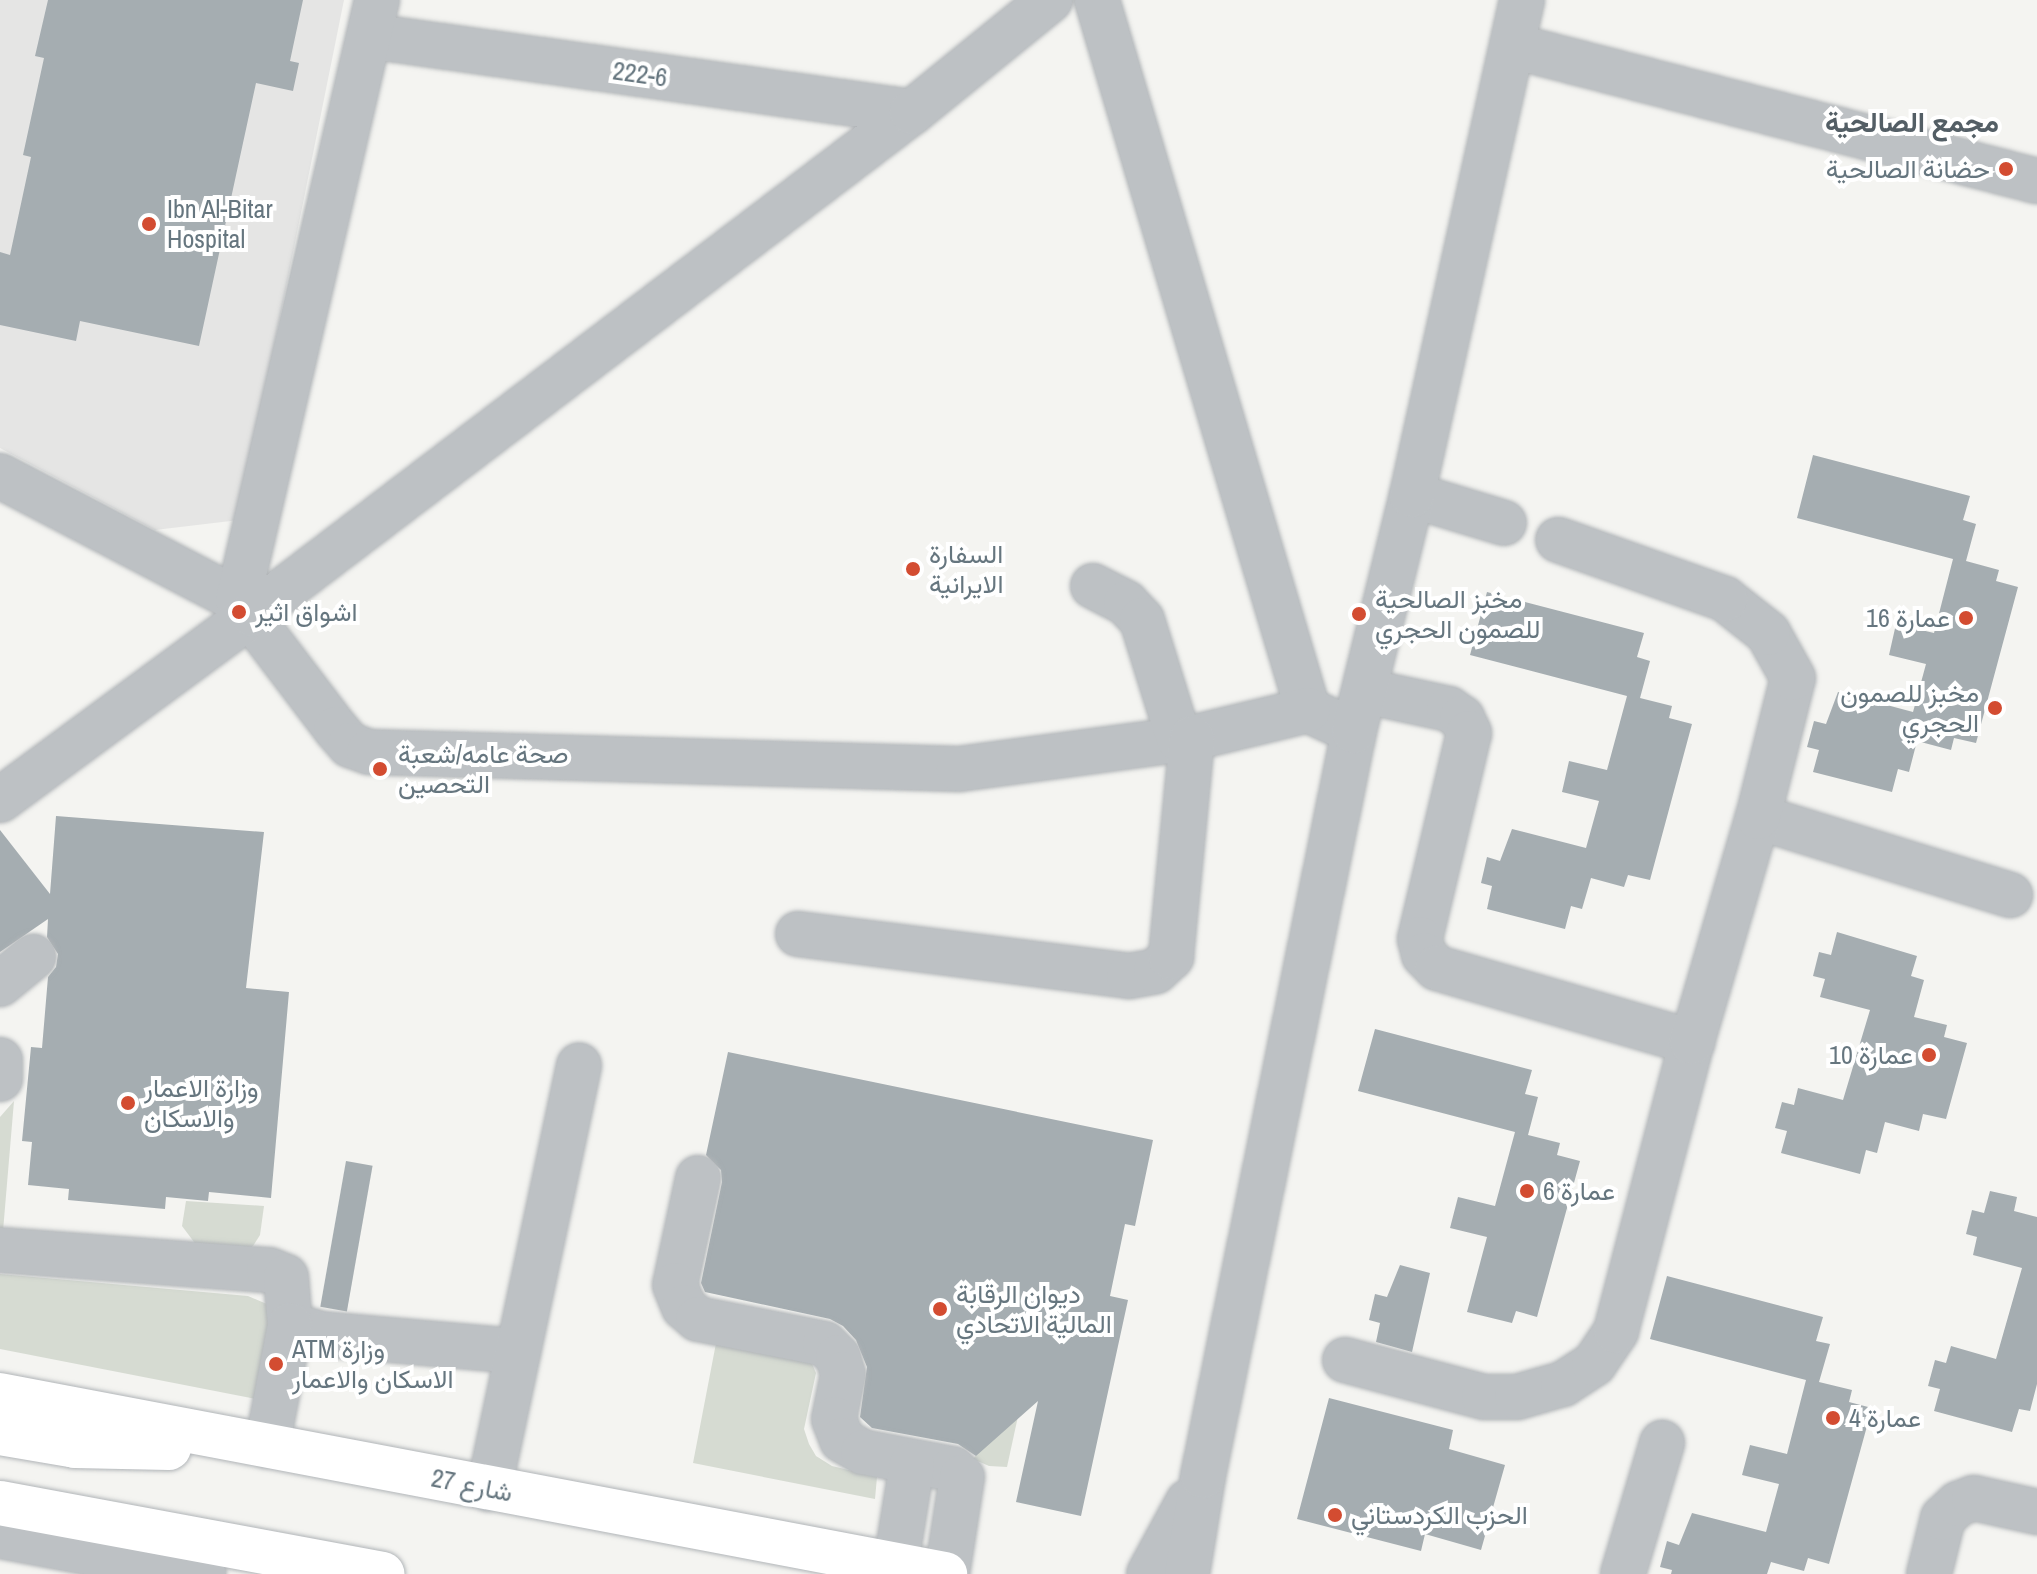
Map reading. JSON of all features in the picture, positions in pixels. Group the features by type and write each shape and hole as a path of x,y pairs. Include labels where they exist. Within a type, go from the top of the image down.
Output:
{"main road":[{"name":"شارع 27","path":"0,1395 946,1574"},
{"path":"0,1433 75,1446 165,1449 251,1443"},
{"path":"0,1503 330,1569 382,1574"}],"street":[{"path":"0,800 245,607 912,112 1050,0"},
{"path":"1097,0 1308,710"},
{"path":"1187,1574 1203,1476 1360,711 1412,495 1522,0"},
{"path":"245,607 373,18"},
{"name":"222-6","path":"373,18 912,112"},
{"path":"1513,46 2037,181"},
{"path":"0,476 245,607 336,729 350,745 369,752 959,769 1186,738 1308,710 1449,709 1462,718 1469,733 1420,939 1424,955 1437,968 1692,1042"},
{"path":"1412,495 1504,523"},
{"path":"1345,1360 1484,1397 1517,1397 1563,1384 1594,1364 1616,1331 1692,1042 1758,817 1793,678 1768,633 1725,599 1558,540"},
{"path":"798,934 1129,976 1156,971 1171,957 1186,738 1142,620 1126,603 1093,586"},
{"path":"1758,817 2010,895"},
{"path":"0,984 33,957"},
{"path":"0,1060 0,1079"},
{"path":"489,1489 579,1065"},
{"path":"698,1178 675,1285 684,1307 698,1319 825,1344 838,1357 843,1374 834,1419 842,1440 863,1452 912,1464 953,1469 962,1477 946,1574"},
{"path":"0,1250 269,1270 286,1277 290,1325 251,1443"},
{"path":"290,1325 322,1334 518,1351"},
{"path":"1623,1574 1662,1443"},
{"path":"896,1563 912,1464"},
{"path":"1149,1574 1203,1476"},
{"path":"1929,1574 1943,1518 1958,1504 1974,1498 2037,1512"},
{"path":"0,1536 203,1574"}],"shaded area":[{"name":"Ibn Al-Bitar Hospital","path":"0,0 344,0 239,520 155,530 0,448"},
{"path":"14,1101 3,1231 0,1230 0,1117"},
{"path":"186,1201 264,1206 260,1235 253,1246 243,1252 197,1246 182,1226"},
{"path":"0,1274 248,1296 269,1305 277,1315 261,1400 0,1349"},
{"path":"717,1338 809,1357 816,1373 804,1429 809,1444 816,1456 832,1466 877,1477 875,1499 693,1463"},
{"path":"1020,1407 1007,1467 989,1466 973,1459"}],"building":[{"path":"48,0 303,0 290,61 299,63 293,91 256,83 199,346 80,321 76,341 0,325 0,252 10,255 31,157 23,155 44,58 35,56"},
{"name":"عمارة 16","path":"1813,455 1970,496 1963,520 1976,524 1966,561 1999,570 1996,581 2018,587 1976,743 1954,738 1951,750 1917,741 1909,772 1898,769 1892,792 1813,772 1819,750 1807,747 1814,721 1826,724 1838,692 1913,712 1926,664 1889,655 1896,624 1934,633 1953,559 1797,518"},
{"path":"1487,592 1644,633 1637,657 1650,661 1640,698 1672,706 1669,718 1692,724 1650,880 1628,875 1624,887 1591,878 1582,909 1571,906 1565,929 1487,909 1492,886 1481,883 1487,857 1500,861 1512,829 1586,848 1599,801 1562,792 1569,761 1607,770 1627,696 1470,655"},
{"path":"56,816 264,832 246,988 289,992 271,1198 209,1192 208,1201 166,1197 165,1209 68,1200 69,1189 28,1185 32,1142 22,1141 31,1047 42,1048 48,977 56,967 58,954 47,937 48,919 0,952 0,830 50,894"},
{"name":"عمارة 10","path":"1837,932 1917,956 1911,976 1924,980 1914,1017 1947,1025 1944,1037 1967,1043 1946,1119 1923,1114 1919,1131 1885,1122 1877,1153 1866,1150 1860,1174 1781,1153 1787,1131 1775,1128 1782,1102 1794,1105 1798,1088 1843,1100 1870,1010 1820,997 1825,979 1813,976 1819,952 1831,955"},
{"name":"عمارة 6","path":"1375,1029 1532,1070 1525,1094 1538,1097 1528,1135 1560,1143 1557,1155 1580,1161 1537,1317 1516,1311 1512,1323 1467,1312 1487,1237 1450,1228 1458,1197 1495,1206 1515,1132 1358,1091"},
{"path":"728,1052 1153,1140 1135,1226 1125,1224 1110,1296 1128,1300 1081,1516 1016,1502 1038,1401 976,1456 958,1444 872,1428 860,1417 867,1367 856,1340 843,1326 830,1319 705,1292 701,1283 722,1182 721,1170 706,1155"},
{"path":"346,1161 373,1166 347,1311 320,1307"},
{"path":"1990,1191 2017,1197 2014,1211 2037,1217 2037,1384 2030,1411 2019,1409 2012,1432 1934,1411 1940,1389 1928,1386 1935,1360 1946,1363 1951,1346 1996,1359 2022,1268 1973,1255 1977,1237 1966,1234 1972,1210 1984,1213"},
{"path":"1400,1265 1430,1273 1412,1352 1376,1342 1380,1323 1369,1320 1375,1294 1387,1297"},
{"name":"عمارة 4","path":"1667,1276 1823,1317 1816,1341 1830,1344 1819,1382 1852,1390 1849,1402 1872,1408 1829,1564 1808,1558 1804,1571 1771,1562 1767,1574 1671,1574 1672,1570 1660,1567 1667,1541 1679,1545 1692,1513 1766,1532 1779,1484 1742,1475 1750,1445 1787,1454 1806,1380 1650,1339"},
{"path":"1329,1398 1453,1430 1449,1449 1505,1465 1481,1550 1425,1534 1421,1551 1297,1519"}],"place":[{"name":"حضانة الصالحية","path":"2006,169"},
{"name":"Ibn Al-Bitar Hospital","path":"149,224"},
{"name":"السفارة الايرانية","path":"913,569"},
{"name":"اشواق اثير","path":"239,612"},
{"name":"مخبز الصالحية للصمون الحجري","path":"1359,614"},
{"name":"عمارة 16","path":"1966,618"},
{"name":"مخبز للصمون الحجري","path":"1995,708"},
{"name":"صحة عامه/شعبة التحصين","path":"380,769"},
{"name":"عمارة 10","path":"1929,1055"},
{"name":"وزارة الاعمار والاسكان","path":"128,1103"},
{"name":"عمارة 6","path":"1527,1191"},
{"name":"ديوان الرقابة المالية الاتحادي","path":"940,1309"},
{"name":"ATM وزارة الاسكان والاعمار","path":"276,1364"},
{"name":"عمارة 4","path":"1833,1418"},
{"name":"الحزب الكردستاني","path":"1335,1515"}],"district":[{"name":"مجمع الصالحية","path":"1912,122"}]}
